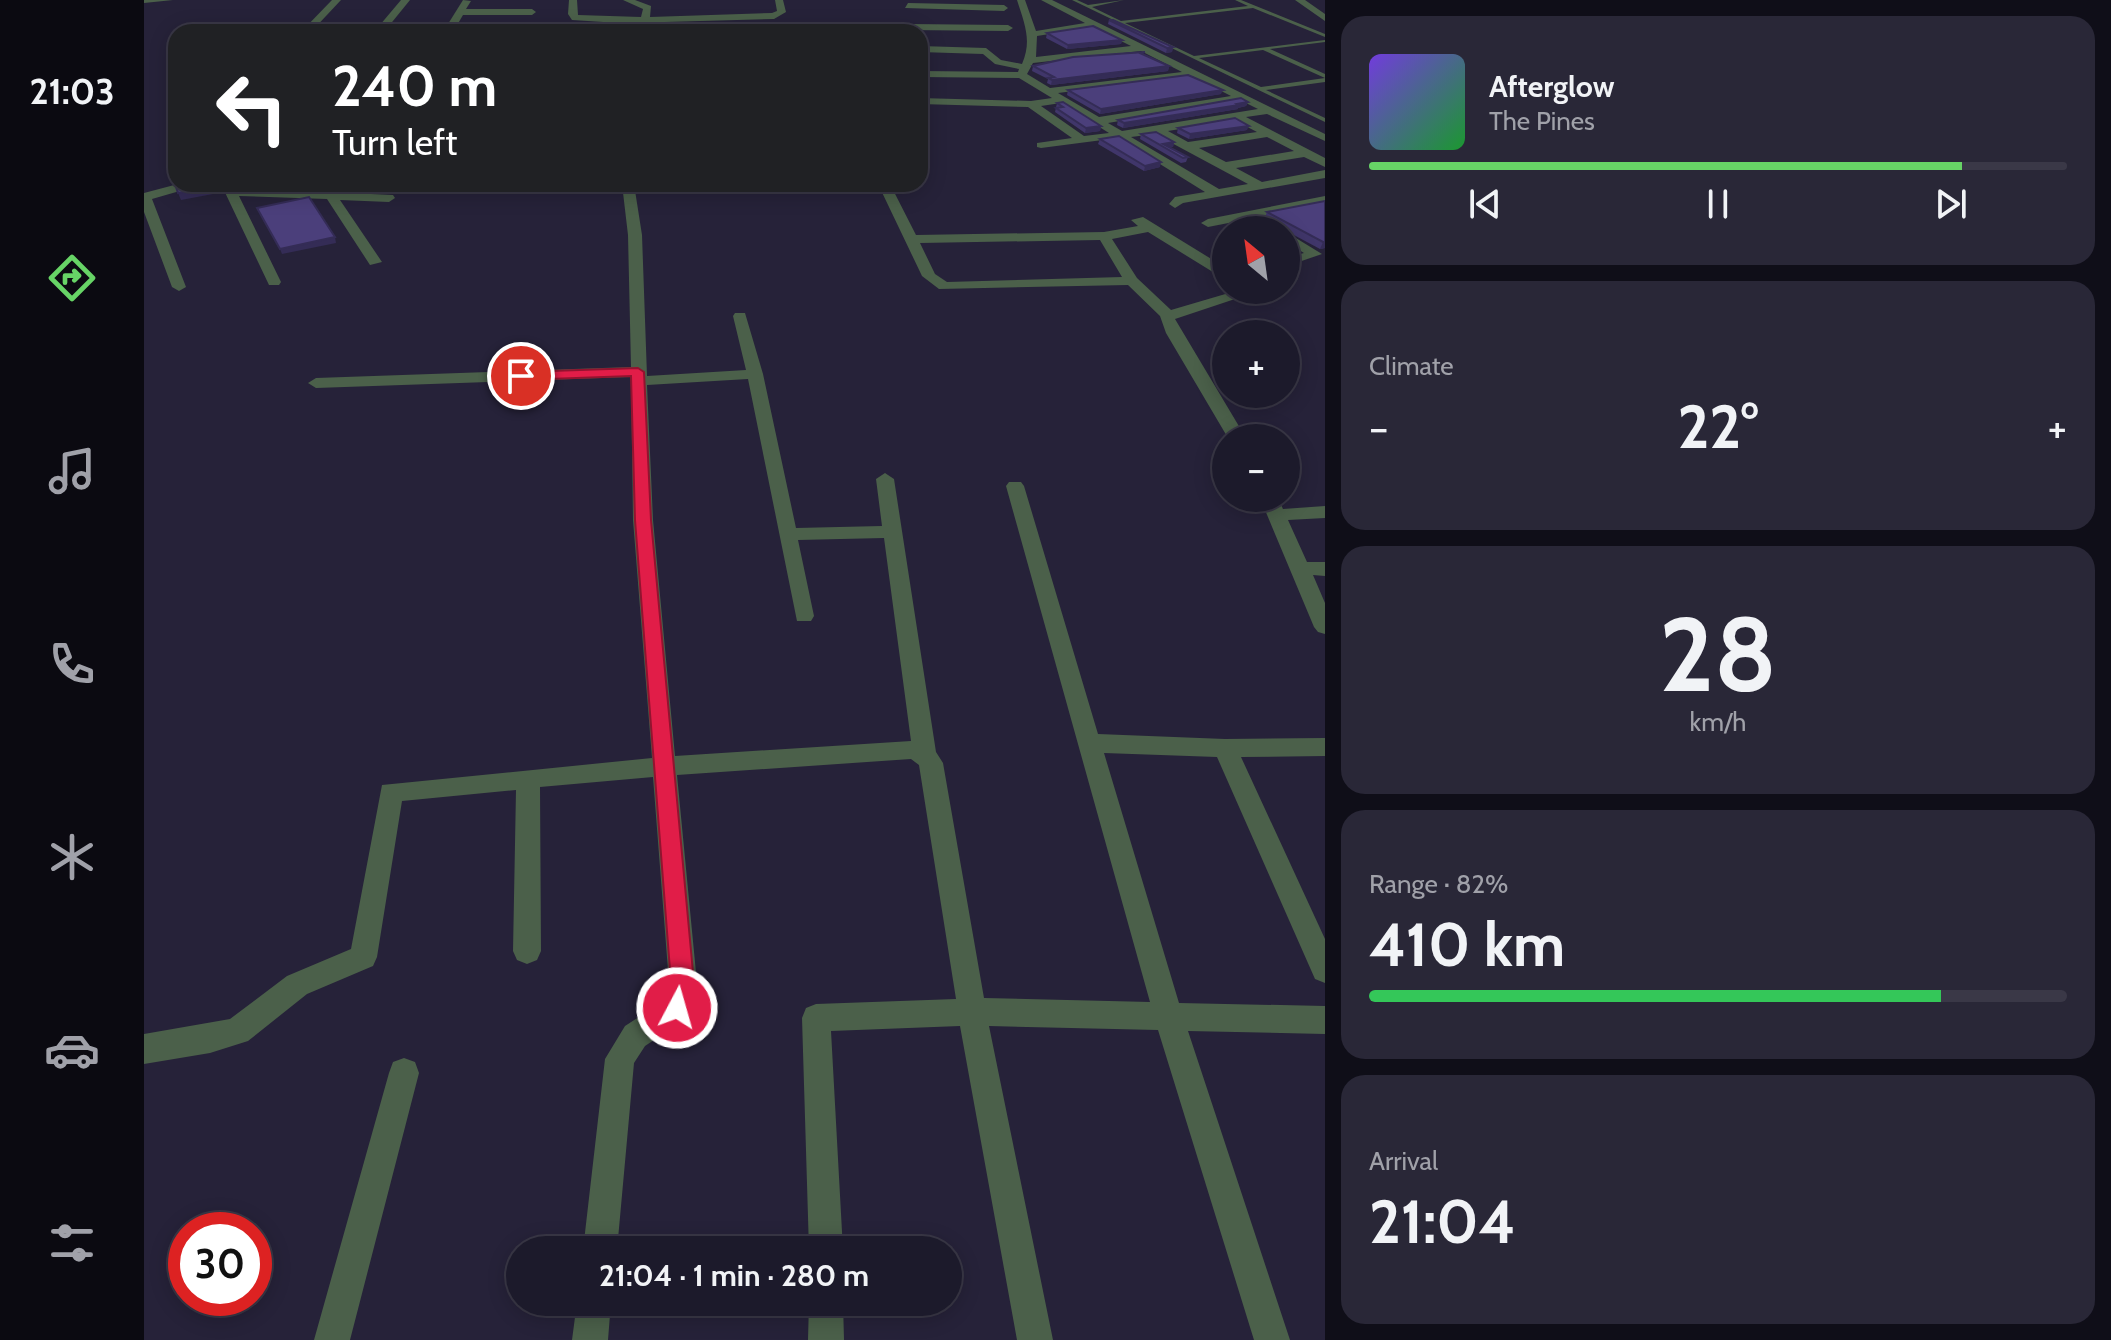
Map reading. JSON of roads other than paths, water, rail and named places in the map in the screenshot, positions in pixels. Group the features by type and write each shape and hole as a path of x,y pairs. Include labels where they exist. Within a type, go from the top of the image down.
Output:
{"street":[{"path":"144,0 169,0"},
{"path":"314,24 337,0"},
{"path":"386,24 406,0"},
{"path":"452,24 468,0"},
{"path":"573,0 572,14 575,18 624,20 675,14 726,13 753,17 770,24"},
{"path":"627,0 648,8 645,19"},
{"path":"753,17 780,14 779,0"},
{"path":"1021,0 1032,34 1033,54 1026,71"},
{"path":"1045,0 1325,138"},
{"path":"1299,0 1325,18"},
{"path":"906,24 908,3 1004,8"},
{"path":"459,12 532,12"},
{"path":"1059,17 1074,15"},
{"path":"1028,20 1043,19"},
{"path":"1032,34 1092,25"},
{"path":"928,29 1008,28"},
{"path":"1063,29 1108,52"},
{"path":"928,74 1026,71 1108,52 1142,48"},
{"path":"928,49 986,51 998,62 1057,77"},
{"path":"1142,65 1171,61"},
{"path":"1026,71 1063,100 1218,194"},
{"path":"1049,91 1195,73"},
{"path":"1158,77 1207,103"},
{"path":"1129,81 1151,95"},
{"path":"1089,86 1115,100"},
{"path":"1098,121 1242,97"},
{"path":"928,101 1031,104 1063,100"},
{"path":"1163,101 1174,108"},
{"path":"1031,104 1081,139"},
{"path":"1129,107 1143,114"},
{"path":"1041,145 1157,130 1270,110"},
{"path":"1235,116 1325,163"},
{"path":"1157,130 1261,186"},
{"path":"1187,146 1267,134"},
{"path":"1224,166 1305,153"},
{"path":"1212,226 1175,202 1325,174"},
{"path":"1300,179 1325,192"},
{"path":"168,190 145,198 179,287"},
{"path":"239,192 274,282"},
{"path":"279,192 389,198"},
{"path":"601,1236 620,1059 635,1036 677,1008 683,983 643,520 635,235 629,192"},
{"path":"888,192 929,276 944,286 1132,281"},
{"path":"332,197 375,262"},
{"path":"1197,217 1249,215 1325,200"},
{"path":"1298,205 1311,213"},
{"path":"1134,217 1212,266"},
{"path":"913,239 1104,236 1149,228"},
{"path":"1104,236 1132,281 1168,315 1174,333 1229,424"},
{"path":"1300,245 1315,254 1300,258"},
{"path":"1168,315 1212,302"},
{"path":"740,316 755,374 804,616"},
{"path":"316,383 755,374"},
{"path":"885,479 925,755 931,763 972,1012 1035,1340"},
{"path":"1015,486 1169,1018 1272,1340"},
{"path":"1300,510 1325,512"},
{"path":"1275,512 1325,627"},
{"path":"788,534 892,532"},
{"path":"1299,568 1325,569"},
{"path":"1089,743 1225,748 1325,747"},
{"path":"1225,748 1325,970"},
{"path":"144,1049 210,1039 238,1031 297,985 363,957 391,792 664,766 913,750 925,755"},
{"path":"527,951 528,779"},
{"path":"825,1236 816,1018 972,1012 1325,1020"},
{"path":"332,1340 404,1073"},
{"path":"590,1340 593,1316"},
{"path":"826,1316 826,1340"}],"lane":[{"path":"1074,0 1325,120"},
{"path":"1087,6 1122,0"},
{"path":"1237,0 1325,38"},
{"path":"1121,22 1253,7"},
{"path":"1194,57 1325,38"},
{"path":"1265,49 1325,78"},
{"path":"1261,89 1325,78"}]}
